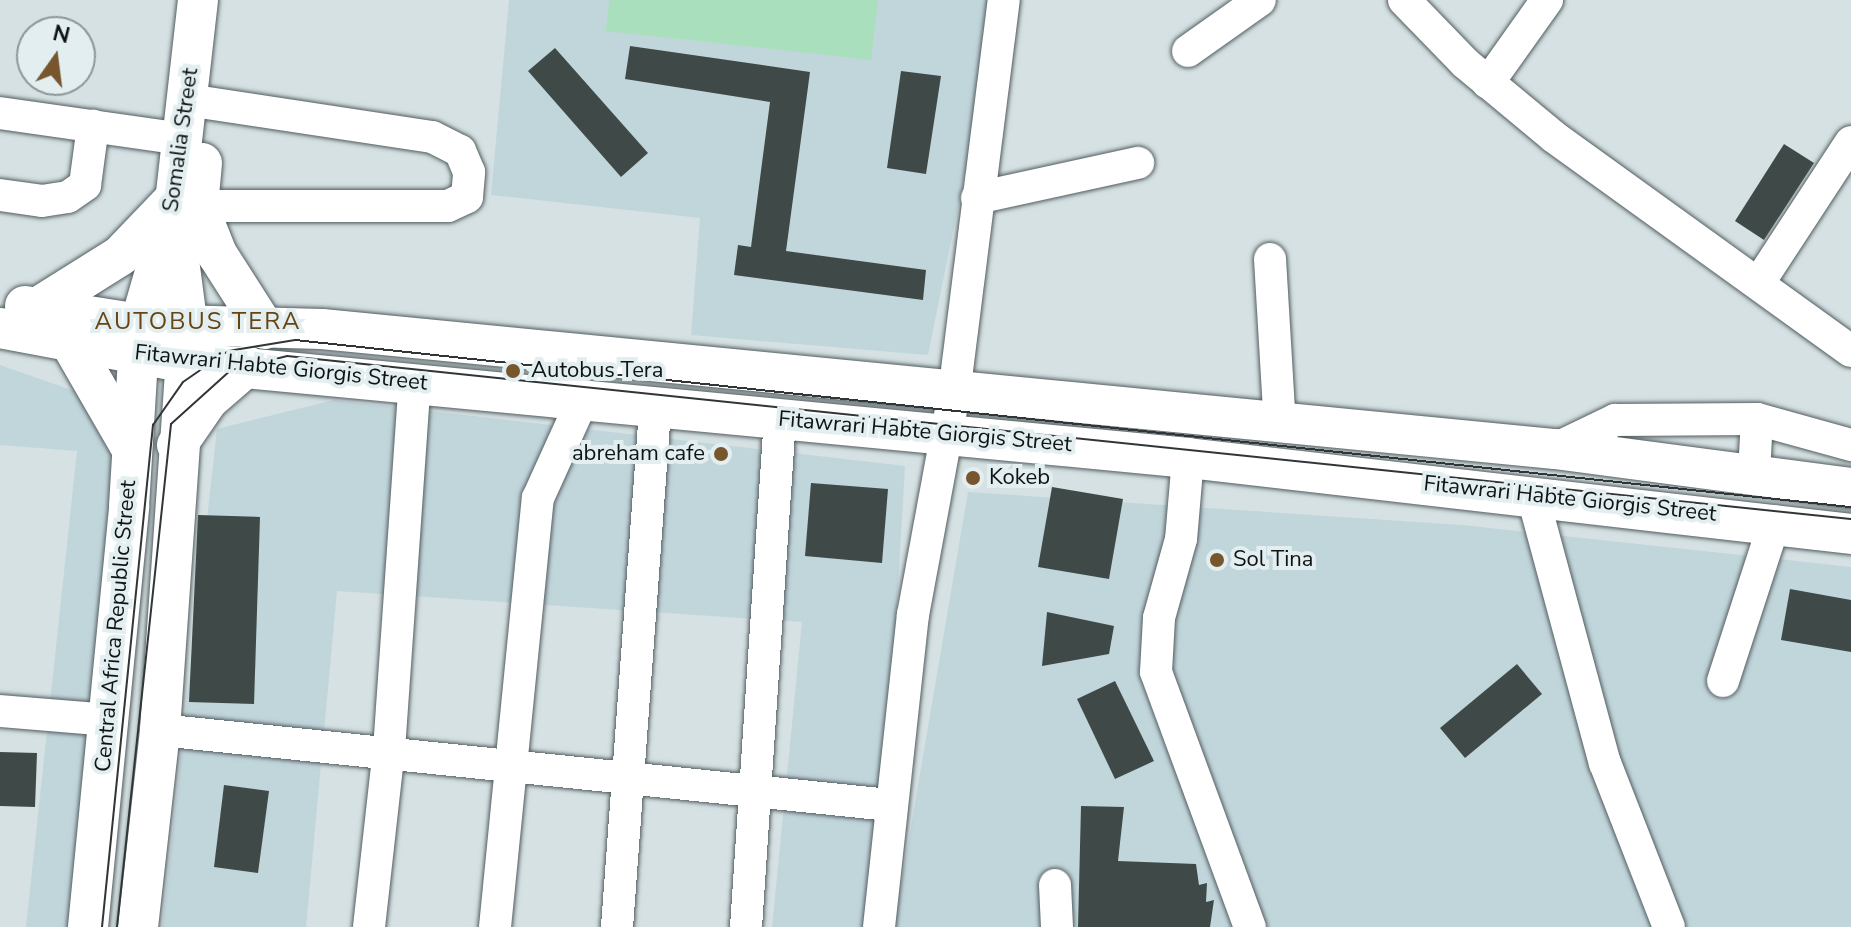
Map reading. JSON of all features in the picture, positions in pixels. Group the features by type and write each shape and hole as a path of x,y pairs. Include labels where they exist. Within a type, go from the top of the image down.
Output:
{"main road":[{"name":"Somalia Street","path":"140,340 182,206 183,139 198,0"},
{"path":"19,305 120,256 182,206 207,103 216,0"},
{"path":"182,206 265,329"},
{"name":"Central Africa Republic Street","path":"138,927 160,730 185,345 182,206"},
{"path":"19,305 140,340 185,345 265,329 322,329 766,371 954,394 1280,426 1555,449 1754,472 1851,488"},
{"name":"Fitawrari Habte Giorgis Street","path":"0,328 70,342 140,340"},
{"name":"Central Africa Republic Street","path":"88,927 109,720 140,340"},
{"path":"70,342 130,446"},
{"name":"Fitawrari Habte Giorgis Street","path":"185,345 247,366 415,381 655,411 780,418 1188,458 1775,521 1851,534"},
{"path":"177,445 208,400 247,366"}],"street":[{"path":"879,927 913,615 944,434 954,394 1004,0"},
{"path":"1188,51 1260,0"},
{"path":"1404,0 1488,83 1554,137 1760,281 1851,351"},
{"path":"1488,83 1547,0"},
{"path":"182,206 448,206 467,197 469,172 460,151 432,137 207,103"},
{"path":"0,113 183,139"},
{"path":"0,195 42,201 68,197 85,185 93,126"},
{"path":"1760,281 1851,142"},
{"path":"977,198 1138,163"},
{"path":"1270,259 1280,426"},
{"path":"369,927 389,750 415,381"},
{"path":"495,927 514,763 538,498 582,401"},
{"path":"617,927 632,774 655,411"},
{"path":"746,927 758,787 780,418"},
{"path":"1754,472 1757,419"},
{"path":"1555,449 1615,420 1757,419 1851,445"},
{"path":"1188,458 1181,539 1159,618 1156,672 1250,927"},
{"path":"1533,497 1605,763 1669,927"},
{"path":"1723,681 1775,521"},
{"path":"0,711 109,720"},
{"path":"160,730 632,774 890,805"},
{"path":"1055,885 1057,927"}],"shaded area":[{"path":"509,0 1000,0 928,355 691,335 700,218 491,195"},
{"path":"0,365 120,407 73,927 26,927 77,451 0,445"},
{"path":"334,400 905,466 878,927 772,927 802,622 337,591 306,927 162,927 217,429"},
{"path":"968,492 1462,525 1851,567 1851,927 894,927"}],"green space":[{"path":"609,0 878,0 871,60 606,31"}],"building":[{"path":"630,46 810,72 786,251 926,270 923,300 734,275 738,245 751,247 770,102 625,79"},
{"path":"555,48 648,153 621,177 528,71"},
{"path":"901,71 941,76 926,174 887,168"},
{"path":"1784,144 1814,163 1764,240 1735,221"},
{"path":"811,483 888,489 882,563 805,556"},
{"path":"1052,487 1123,499 1109,579 1038,567"},
{"path":"198,515 260,517 254,704 189,702"},
{"path":"1790,589 1851,600 1851,652 1781,640"},
{"path":"1047,612 1114,626 1109,654 1042,666"},
{"path":"1517,664 1542,694 1465,758 1440,728"},
{"path":"1115,681 1154,761 1115,779 1077,699"},
{"path":"0,752 37,753 35,807 0,806"},
{"path":"224,785 269,791 258,873 214,867"},
{"path":"1081,806 1124,807 1118,861 1196,864 1199,885 1207,883 1206,902 1214,900 1210,927 1078,927"}],"tram line":[{"path":"102,927 153,425 183,382 228,351 295,340 1851,507"},
{"path":"117,927 171,424 231,370 287,356 1851,519"}],"place":[{"name":"Autobus Tera","path":"513,371"},
{"name":"abreham cafe","path":"721,454"},
{"name":"Kokeb","path":"973,478"},
{"name":"Sol Tina","path":"1217,560"}],"district":[{"name":"AUTOBUS TERA","path":"198,322"}]}
